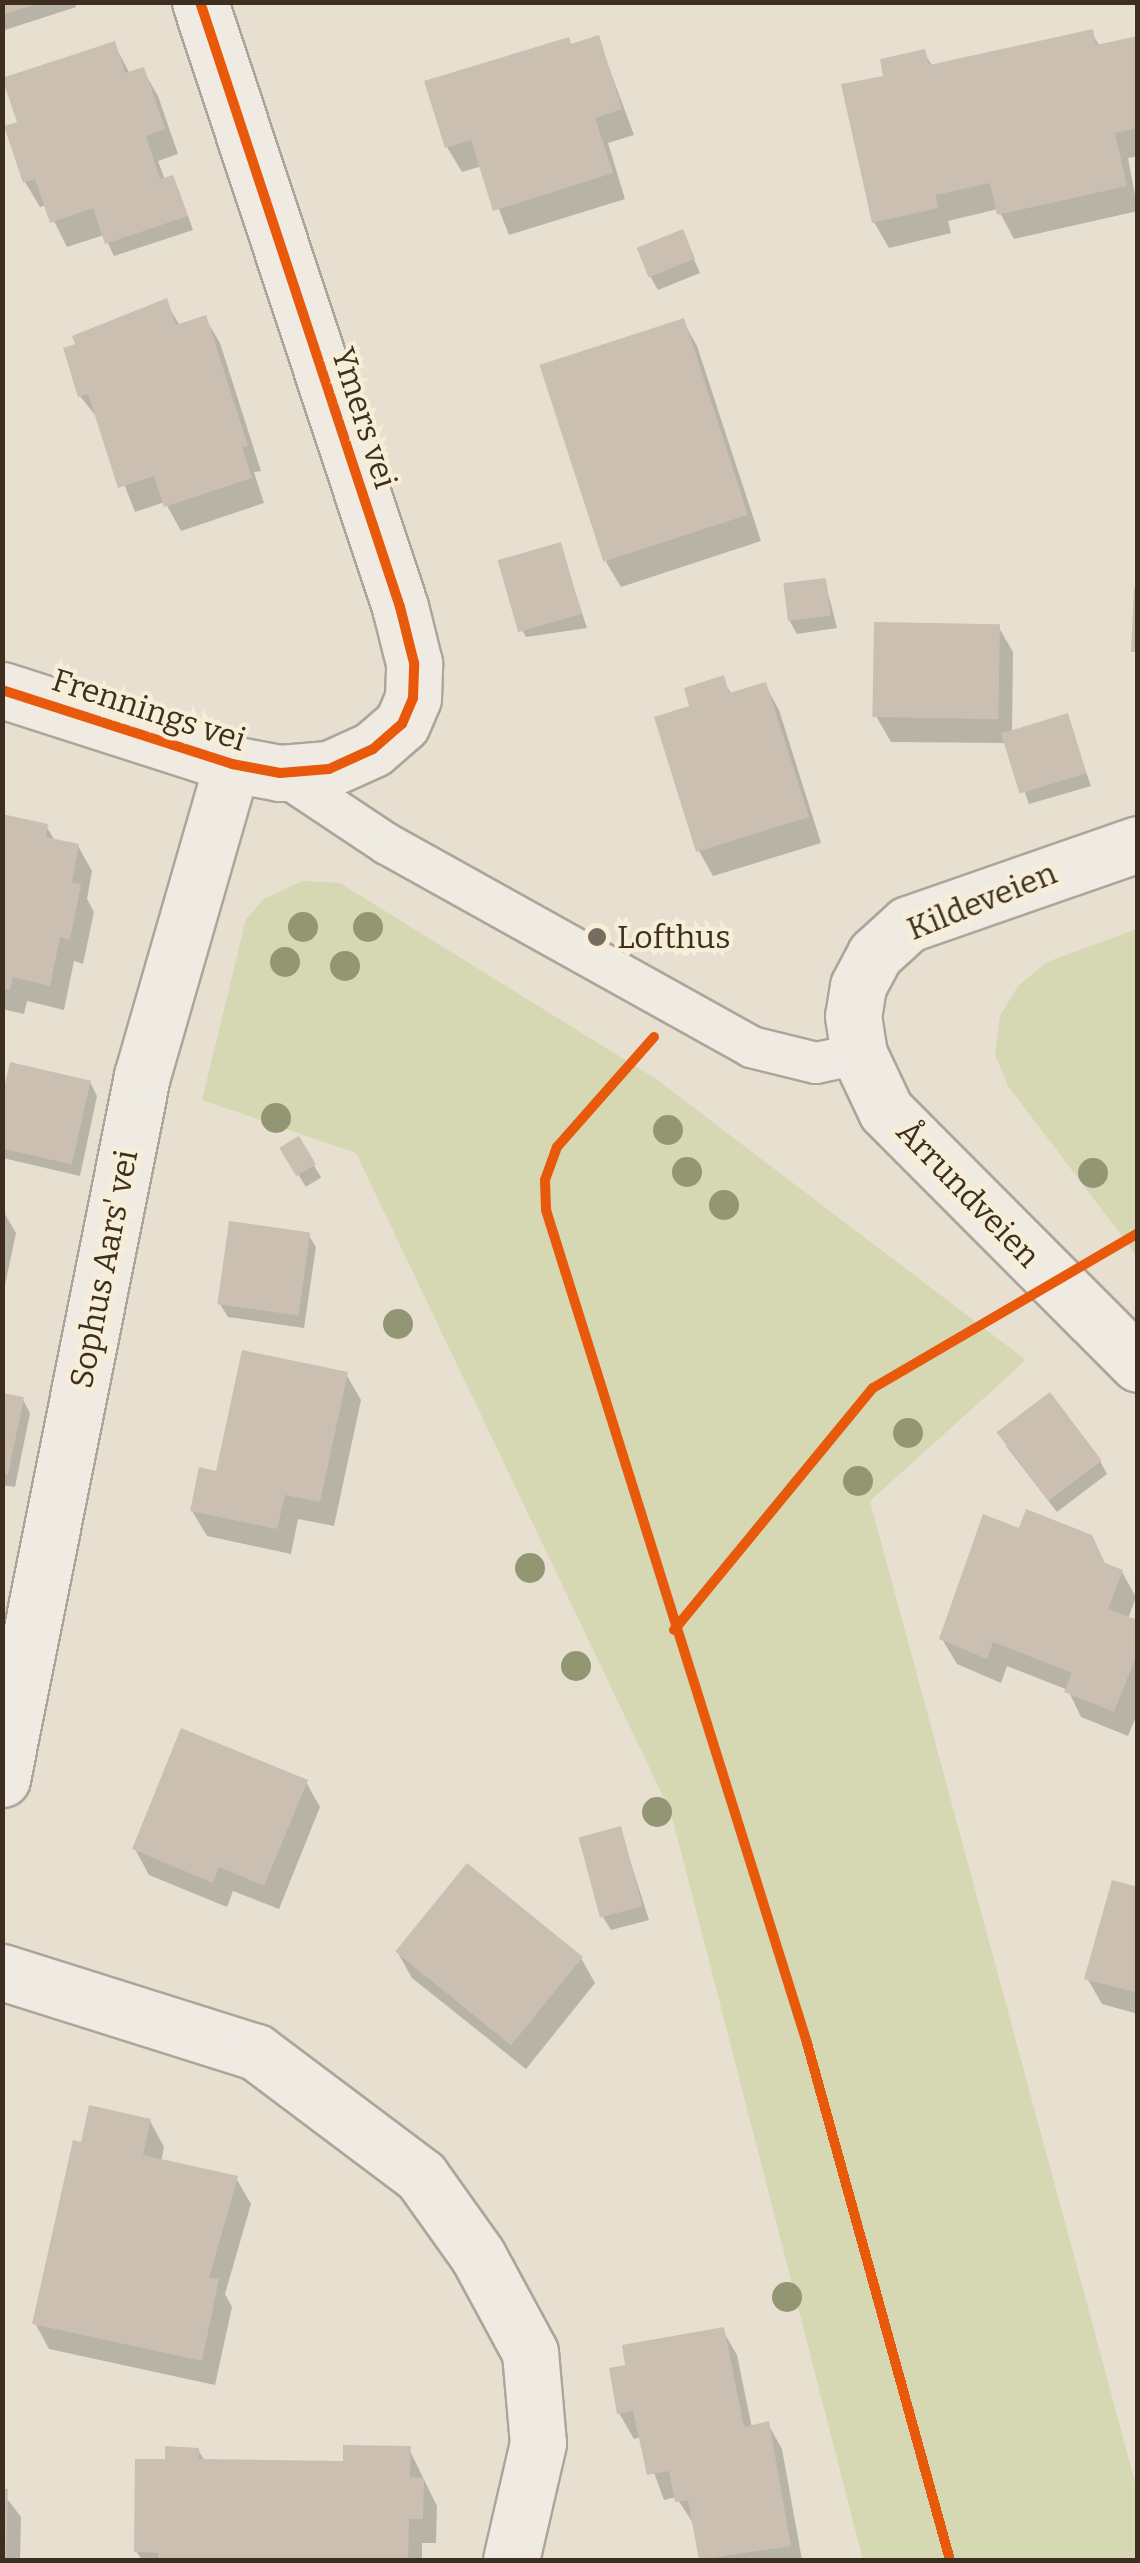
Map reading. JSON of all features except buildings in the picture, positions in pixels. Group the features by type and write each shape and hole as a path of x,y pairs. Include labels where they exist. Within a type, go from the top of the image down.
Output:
{"street":[{"name":"Ymers vei","path":"200,2 414,663 413,698 402,724 372,749 329,768 256,769"},
{"name":"Frennings vei","path":"2,690 256,769"},
{"name":"Sophus Aars' vei","path":"2,1779 142,1076 256,769"},
{"name":"Kildeveien","path":"859,1054 853,1016 858,986 875,954 908,924 1138,844"},
{"name":"Årrundveien","path":"859,1054 886,1111 1138,1364"},
{"path":"2,1972 256,2052 421,2176 478,2256 530,2352 538,2444 511,2560"}],"lane":[{"name":"Frennings vei","path":"256,769 752,1047 816,1064 859,1054"}],"green space":[{"path":"302,881 340,883 656,1079 1026,1360 870,1501 1137,2489 1137,2560 863,2560 671,1813 356,1153 202,1100 246,919 264,899"},
{"path":"1138,929 1137,1256 1008,1086 995,1055 1000,1016 1018,986 1047,962"}],"cycle path":[{"path":"2,690 232,764 280,773 329,769 373,749 402,724 413,698 414,663 400,607 200,2"},
{"path":"654,1037 557,1147 545,1180 546,1210 807,2043 950,2560"},
{"path":"674,1630 873,1388 1138,1233"}],"place":[{"name":"Lofthus","path":"597,937"}]}
